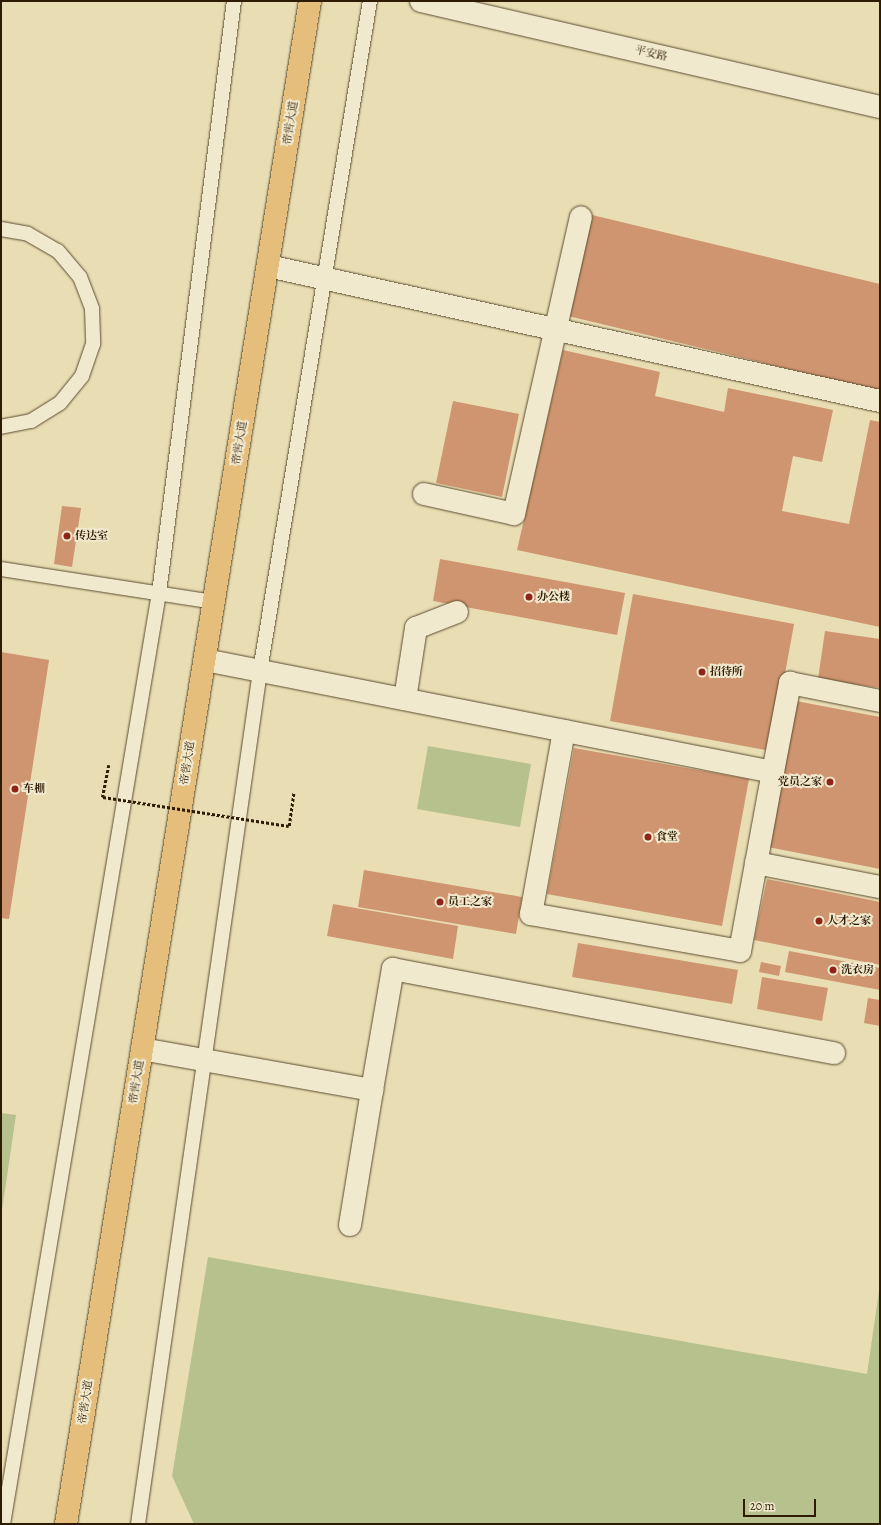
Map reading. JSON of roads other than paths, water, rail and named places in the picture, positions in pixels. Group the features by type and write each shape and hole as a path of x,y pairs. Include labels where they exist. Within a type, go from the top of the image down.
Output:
{"highway":[{"name":"帝喾大道","path":"66,1524 310,1"}],"street":[{"name":"平安路","path":"421,1 880,107"},
{"path":"424,494 514,514 581,218"},
{"path":"268,266 880,402"},
{"path":"405,699 416,628 457,612"},
{"path":"205,660 773,772"},
{"path":"564,731 531,914 740,951 790,683 880,701"},
{"path":"756,863 880,887"},
{"path":"350,1224 393,969 834,1053"},
{"path":"142,1048 372,1090"}],"lane":[{"path":"3,1524 159,593 234,1"},
{"path":"138,1524 206,1060 260,671 326,279 370,1"},
{"path":"1,229 28,234 58,251 80,277 92,309 93,344 82,376 60,403 31,421 1,427"},
{"path":"1,569 214,602"}],"place":[{"name":"传达室","path":"67,536"},
{"name":"办公楼","path":"529,597"},
{"name":"招待所","path":"702,672"},
{"name":"党员之家","path":"830,782"},
{"name":"车棚","path":"15,789"},
{"name":"食堂","path":"648,837"},
{"name":"员工之家","path":"440,902"},
{"name":"人才之家","path":"819,921"},
{"name":"洗衣房","path":"833,970"}]}
